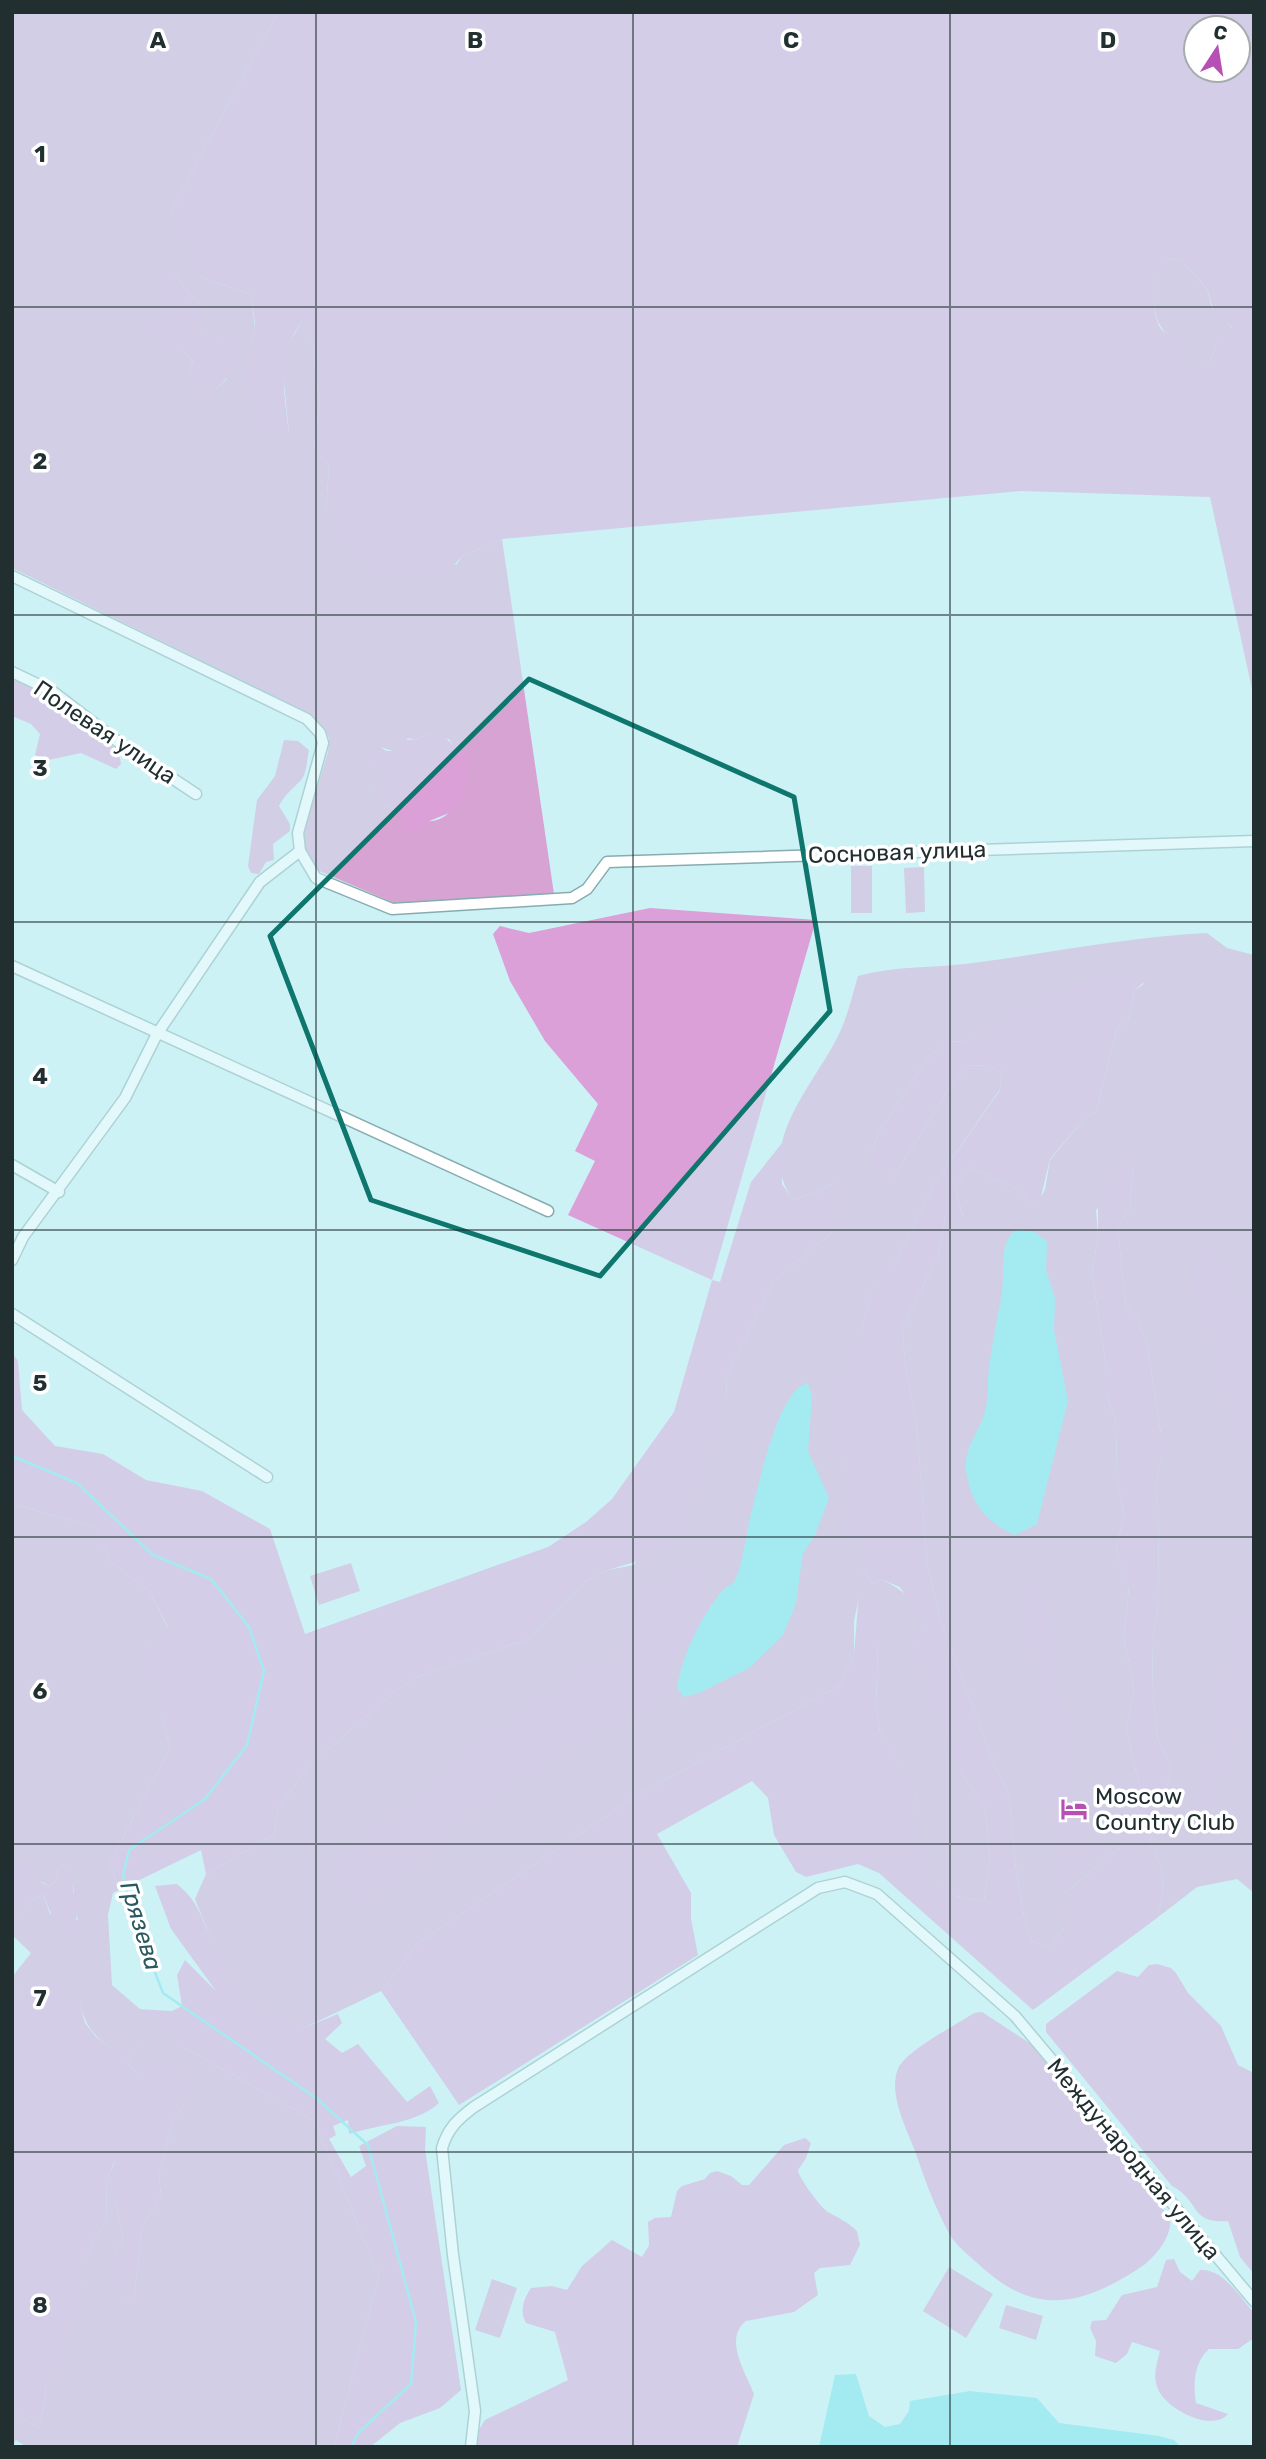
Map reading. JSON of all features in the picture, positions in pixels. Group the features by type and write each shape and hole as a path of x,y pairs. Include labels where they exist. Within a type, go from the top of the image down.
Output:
{"street":[{"path":"12,576 307,719 320,733 323,743 298,833 300,851 260,882 157,1034 125,1098 59,1192 23,1237 12,1260"},
{"name":"Полевая улица","path":"12,672 52,691 125,747 196,794"},
{"name":"Сосновая улица","path":"300,851 316,878 392,909 572,898 587,889 607,862 1254,841"},
{"path":"12,966 548,1211"},
{"path":"12,1165 59,1192"},
{"path":"12,1314 267,1477"},
{"name":"Международная улица","path":"471,2447 475,2411 453,2255 442,2148 446,2135 456,2120 818,1888 845,1882 877,1894 1015,2016 1254,2301"}],"highlighted area":[{"path":"529,679 794,797 830,1011 600,1276 371,1200 270,936"}],"shaded area":[{"path":"12,12 278,12 171,211 203,278 251,294 255,329 248,356 289,434 282,363 289,343 304,318 316,353 313,357 320,401 314,447 329,466 326,509 362,558 415,574 435,573 457,564 462,556 502,539 554,894 394,903 317,870 304,851 304,831 328,752 329,738 314,716 12,568","holes":["174,271 189,295 200,303 200,331 208,342 223,337 227,379 208,396 189,376 193,361 183,351 169,348 149,321 164,304 166,283","428,734 449,739 457,752 468,760 462,790 452,809 437,820 426,821 400,813 382,801 374,787 384,776 368,759 380,747 393,751 408,738 415,740"]},
{"path":"278,12 1254,12 1254,698 1210,497 1021,491 502,539 462,556 449,571 391,577 362,572 362,559 352,557 326,509 329,466 314,447 320,401 313,357 316,353 304,319 288,346 285,360 284,389 289,435 276,433 265,427 257,418 248,394 248,354 255,327 251,294 203,278 185,248 171,211","holes":["1168,258 1182,261 1207,289 1215,315 1232,327 1216,345 1211,359 1201,368 1193,368 1184,344 1161,329 1155,313 1154,292 1162,263"]},
{"path":"1168,258 1182,261 1207,289 1212,308 1232,328 1216,345 1211,359 1201,368 1193,368 1188,363 1182,343 1164,331 1157,318 1154,290 1158,271"},
{"path":"159,269 174,271 189,295 200,303 200,331 208,341 223,337 238,341 236,369 208,397 194,389 189,376 193,361 183,351 155,348 149,334 149,320 163,303 166,291"},
{"path":"12,677 34,689 68,714 77,727 110,744 116,749 121,764 116,769 81,753 48,760 35,755 40,734 31,724 12,716"},
{"path":"428,734 443,735 468,760 468,782 458,801 459,809 427,822 420,830 410,831 403,828 399,813 378,796 374,787 383,776 368,759 364,744 368,738 386,751 393,751 400,739 415,740"},
{"path":"284,740 298,741 309,750 306,769 302,779 279,806 290,824 290,831 273,844 274,860 266,862 259,874 251,873 248,866 257,800 275,776"},
{"path":"851,866 872,866 872,913 851,913"},
{"path":"924,867 925,912 906,913 904,868"},
{"path":"650,908 816,920 712,1280 568,1215 595,1161 575,1151 598,1104 545,1041 510,981 493,934 500,926 529,933"},
{"name":"Moscow Country Club","path":"1207,933 1227,948 1254,955 1254,1893 1237,1879 1197,1887 1157,1918 1162,1899 1162,1879 1158,1859 1150,1841 1164,1803 1171,1765 1158,1740 1153,1696 1152,1642 1159,1603 1158,1508 1155,1487 1161,1460 1161,1434 1147,1344 1137,1318 1127,1307 1124,1294 1118,1229 1130,1206 1133,1167 1096,1210 1098,1236 1092,1274 1107,1371 1107,1396 1116,1423 1117,1478 1124,1513 1116,1551 1129,1586 1124,1637 1134,1690 1126,1728 1141,1793 1136,1818 1124,1834 1124,1844 1065,1893 1065,1926 1051,1947 1032,1941 1024,1917 1009,1796 989,1751 940,1618 927,1562 917,1428 906,1370 902,1327 938,1257 946,1213 963,1216 955,1189 968,1167 1017,1189 1034,1208 1045,1190 1050,1160 1084,1119 1096,1112 1117,1028 1128,1020 1134,991 1145,983 1003,1022 968,1041 949,1042 930,1055 881,1129 871,1150 893,1178 952,1084 967,1066 987,1065 1002,1072 1000,1089 936,1182 896,1261 875,1280 862,1327 850,1352 839,1460 861,1491 844,1539 863,1539 863,1568 872,1584 880,1579 887,1582 907,1596 917,1609 921,1627 913,1646 961,1773 985,1807 990,1857 984,1901 956,1896 921,1872 915,1790 880,1732 876,1706 878,1641 860,1592 854,1621 854,1654 839,1686 639,1794 418,1943 381,1991 306,2027 278,2019 259,2007 225,1965 195,1899 206,1874 274,1835 278,1808 309,1766 399,1688 421,1675 528,1639 585,1582 608,1570 634,1565 726,1401 727,1375 775,1280 837,1228 837,1180 818,1192 793,1200 783,1179 780,1158 783,1137 791,1116 841,1031 858,976 1146,938"},
{"path":"1143,968 1149,977 1134,991 1128,1020 1117,1028 1096,1112 1084,1119 1050,1159 1039,1205 1034,1208 1017,1189 968,1167 955,1189 963,1217 946,1214 938,1257 902,1327 906,1370 917,1428 927,1562 940,1618 989,1751 1009,1796 1016,1869 1024,1917 1032,1941 1051,1947 1065,1926 1065,1893 1124,1844 1124,1833 1136,1818 1141,1793 1126,1728 1134,1690 1124,1637 1129,1587 1116,1551 1124,1513 1117,1478 1116,1423 1107,1396 1107,1371 1092,1274 1098,1236 1098,1197 1117,1164 1128,1155 1133,1167 1130,1206 1118,1229 1124,1294 1127,1307 1137,1318 1147,1344 1161,1434 1161,1460 1155,1487 1158,1508 1159,1603 1152,1642 1153,1696 1158,1740 1171,1765 1164,1803 1150,1841 1158,1859 1162,1879 1162,1899 1157,1918 1033,2010 879,1873 858,1864 806,1877 796,1872 774,1835 768,1798 752,1781 657,1834 691,1893 691,1919 698,1955 459,2105 381,1991 418,1943 639,1794 839,1686 854,1654 859,1592 873,1594 878,1641 876,1706 880,1732 915,1789 922,1872 956,1896 984,1901 990,1857 985,1807 961,1773 919,1674 913,1646 921,1626 919,1616 900,1587 880,1579 872,1584 863,1568 863,1539 843,1539 841,1494 860,1491 839,1460 835,1448 833,1383 862,1327 875,1279 896,1261 936,1182 1000,1090 1002,1072 987,1065 967,1066 952,1084 893,1178 871,1168 871,1150 881,1129 930,1055 949,1042 968,1041 1055,990 1130,969"},
{"path":"782,1143 782,1184 793,1200 818,1192 837,1180 837,1228 775,1280 727,1375 726,1401 700,1486 677,1537 658,1555 608,1570 585,1582 528,1639 421,1675 399,1688 309,1766 278,1808 274,1835 206,1874 201,1850 119,1890 110,1862 170,1748 163,1717 163,1690 142,1681 148,1649 168,1627 150,1592 112,1563 95,1527 12,1504 12,1353 18,1361 22,1410 55,1446 103,1454 146,1480 202,1491 270,1529 305,1634 548,1547 586,1522 612,1499 674,1412 712,1280 720,1282 751,1182"},
{"path":"1216,1243 1254,1324 1254,1462 1246,1443 1229,1424 1205,1319 1191,1299 1195,1260 1210,1244"},
{"path":"12,1504 95,1527 112,1563 150,1592 168,1628 148,1649 163,1690 163,1717 170,1748 110,1862 119,1890 113,1893 108,1915 112,1985 185,2048 315,2121 379,2276 334,2447 27,2447 16,2440 12,2447 12,2411 38,2428 45,2403 46,2384 84,2283 84,2261 106,2219 107,2178 116,2160 115,2198 123,2239 115,2256 119,2296 137,2306 135,2289 142,2228 161,2195 159,2175 163,2157 173,2120 184,2106 139,2076 127,2061 138,2040 112,2048 91,2030 80,2004 23,1996 12,1987 12,1977 31,1953 12,1935 12,1914 22,1914 34,1899 43,1894 50,1914 78,1920 74,1910 74,1891 66,1865 58,1869 57,1879 50,1886 12,1868"},
{"path":"351,1563 360,1591 319,1605 310,1576"},
{"path":"684,1563 702,1572 712,1608 696,1634 680,1649 659,1705 633,1714 512,1782 452,1831 443,1850 370,1899 351,1902 332,1880 332,1866 431,1783 462,1751 595,1660 608,1662 622,1653 621,1629 641,1595"},
{"path":"1031,1585 1044,1591 1072,1758 1077,1811 1084,1838 1103,1849 1062,1890 1043,1800 1033,1661 1018,1600"},
{"path":"1233,1619 1254,1623 1254,1679 1236,1754 1205,1810 1196,1803"},
{"path":"25,1863 33,1865 42,1883 50,1886 57,1879 58,1869 66,1865 75,1902 76,1923 73,1937 57,1924 43,1894 34,1899 22,1914 12,1914 12,1868"},
{"path":"177,1884 196,1906 236,1981 257,2003 306,2027 338,2014 342,2023 325,2039 342,2053 358,2044 407,2102 430,2086 439,2103 408,2119 349,2134 348,2120 333,2126 336,2135 329,2139 351,2177 366,2166 359,2146 397,2126 426,2127 425,2149 461,2390 440,2408 400,2423 370,2447 334,2447 379,2276 315,2121 185,2048 138,2009 172,2011 182,2006 177,1975 185,1960 216,1991 171,1929 155,1886"},
{"path":"1149,1965 1171,1968 1176,1973 1188,1993 1221,2026 1238,2065 1254,2073 1254,2274 1240,2257 1228,2221 1207,2219 1188,2198 1172,2186 1046,2032 1046,2024 1117,1971 1138,1977"},
{"path":"52,1976 80,2004 85,2023 96,2037 112,2048 127,2033 138,2041 127,2061 139,2076 170,2061 192,2079 184,2106 173,2120 163,2157 159,2175 161,2195 142,2228 135,2289 138,2307 119,2296 114,2275 115,2256 123,2239 115,2198 115,2161 107,2178 106,2219 84,2261 84,2283 61,2372 46,2384 45,2403 38,2428 12,2411 12,1987 23,1996 34,1980"},
{"path":"982,2012 1031,2044 1170,2218 1165,2240 1150,2260 1098,2291 1060,2300 1041,2299 1023,2294 1004,2284 953,2240 931,2194 899,2110 895,2078 898,2069 910,2054 974,2013"},
{"path":"805,2138 811,2143 798,2170 802,2179 828,2212 857,2231 860,2245 850,2265 820,2268 814,2273 818,2295 794,2312 746,2321 739,2328 736,2337 738,2356 754,2394 737,2447 476,2447 477,2433 485,2420 568,2380 555,2332 526,2323 523,2305 531,2288 552,2286 567,2290 582,2266 612,2240 642,2257 649,2245 648,2222 655,2218 671,2217 677,2191 682,2186 705,2179 710,2173 717,2171 731,2176 742,2185 749,2185 784,2145"},
{"path":"1174,2259 1180,2272 1192,2281 1200,2270 1224,2279 1254,2313 1254,2338 1238,2349 1209,2349 1200,2360 1195,2381 1196,2403 1228,2414 1221,2419 1211,2421 1190,2416 1179,2411 1163,2397 1155,2379 1160,2351 1132,2342 1127,2354 1116,2363 1095,2356 1096,2341 1090,2328 1092,2321 1106,2320 1122,2295 1157,2287 1166,2260"},
{"path":"949,2267 993,2294 966,2338 923,2311"},
{"path":"492,2279 517,2288 500,2338 475,2330"},
{"path":"1006,2305 1043,2316 1036,2340 999,2328"}],"water":[{"path":"1017,1229 1035,1232 1047,1242 1046,1270 1055,1298 1054,1330 1068,1401 1037,1524 1015,1535 995,1524 981,1510 968,1482 966,1464 969,1449 986,1410 989,1367 1002,1289 1004,1251 1011,1235"},
{"path":"808,1383 812,1398 808,1451 829,1498 815,1535 803,1553 796,1603 783,1635 749,1668 699,1693 683,1697 677,1687 694,1636 707,1611 738,1573 772,1437 788,1401 798,1389"},
{"path":"856,2374 869,2416 885,2427 900,2424 909,2411 910,2401 970,2391 1037,2398 1059,2423 1159,2436 1174,2440 1181,2447 819,2447 835,2375"}],"waterway":[{"name":"Грязева","path":"12,1456 77,1483 153,1555 211,1579 249,1627 264,1671 247,1745 205,1799 129,1850 123,1875 133,1916 163,1993 316,2098 368,2145 416,2322 411,2384 359,2432 351,2447"}],"place":[{"name":"Moscow Country Club","path":"1074,1809"}]}
